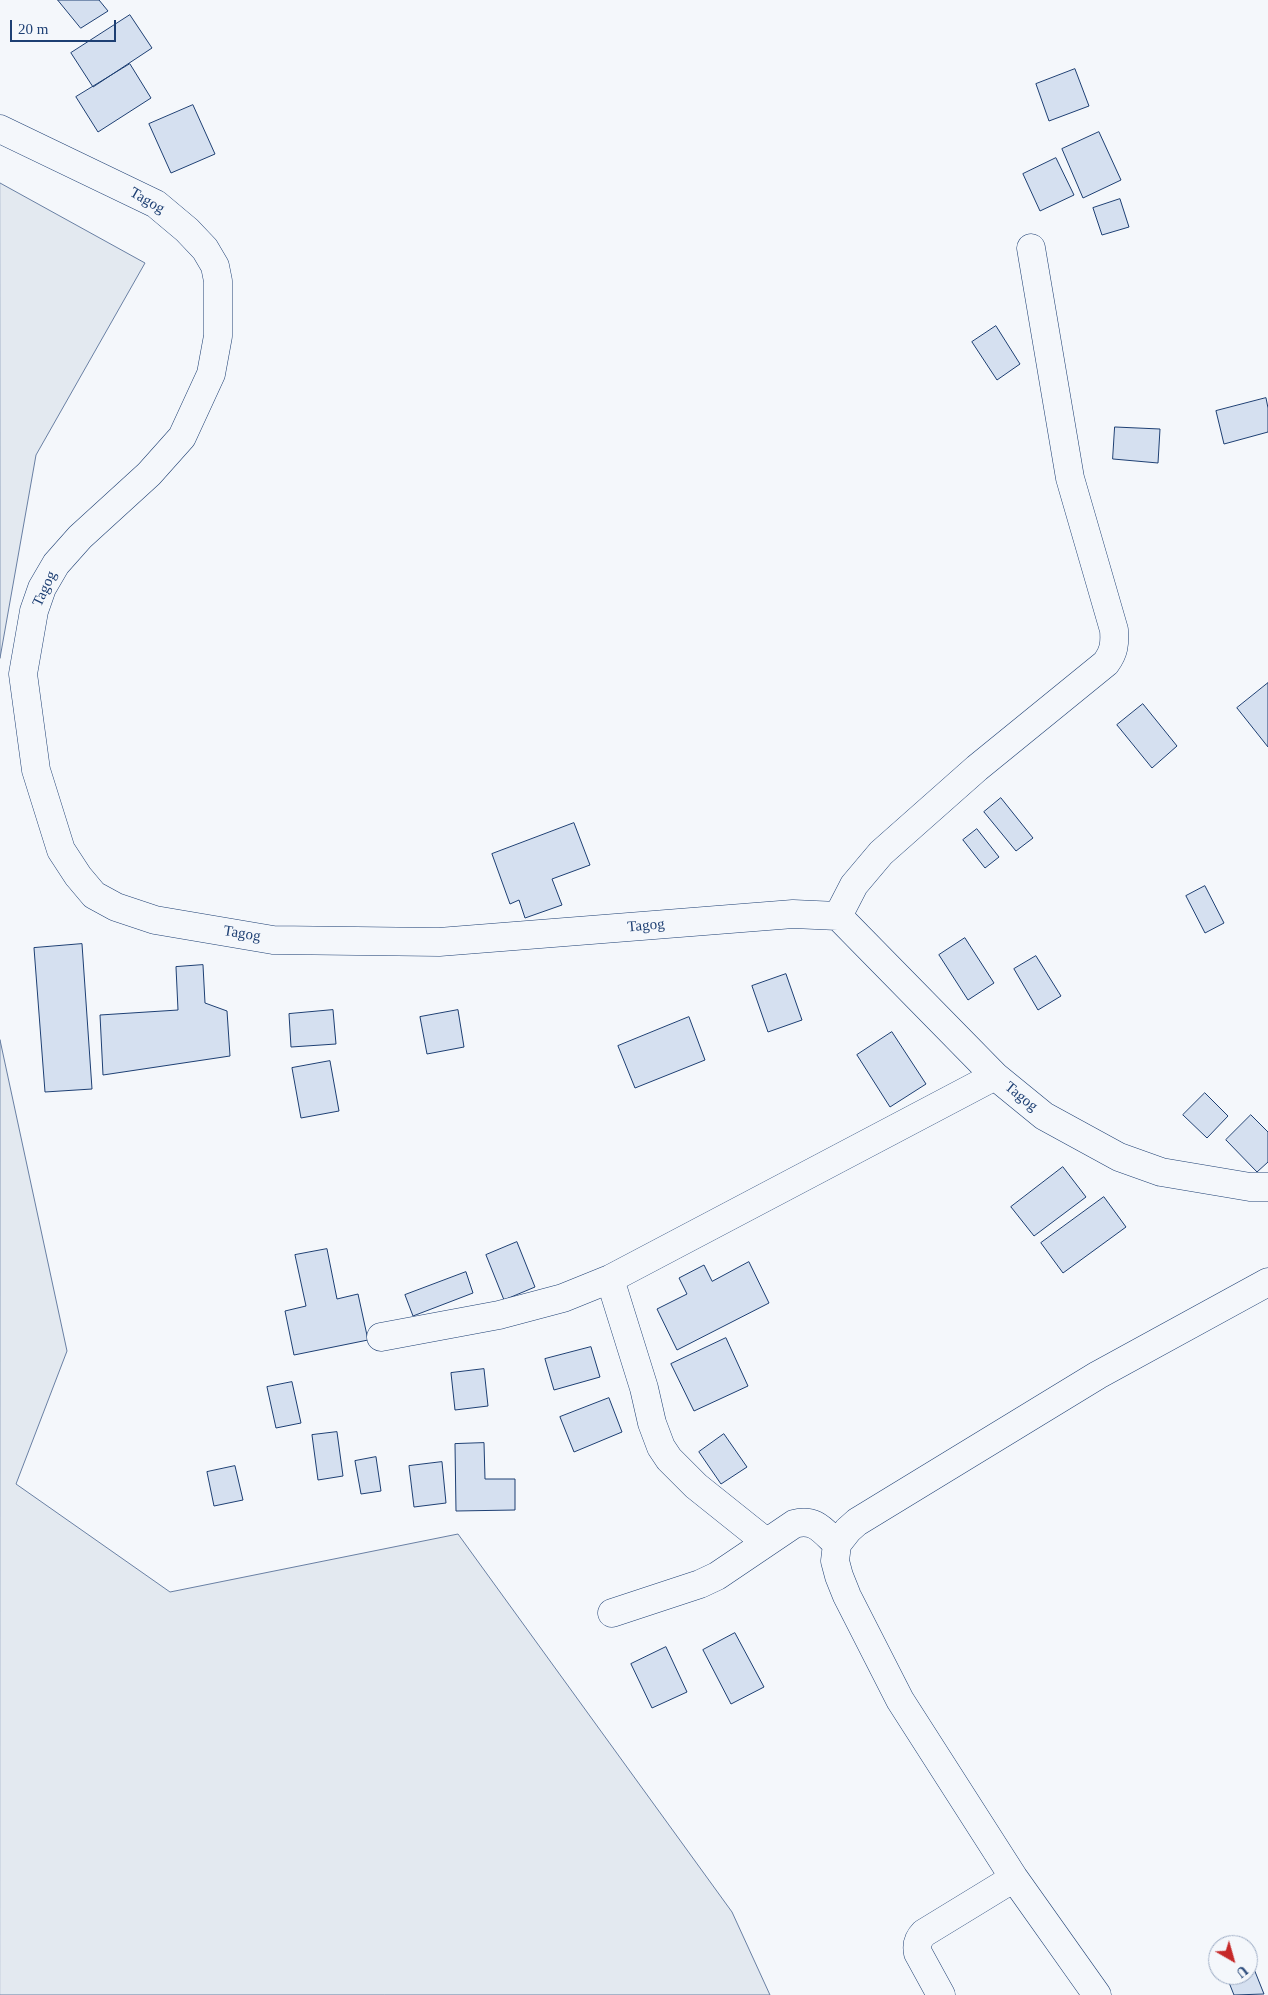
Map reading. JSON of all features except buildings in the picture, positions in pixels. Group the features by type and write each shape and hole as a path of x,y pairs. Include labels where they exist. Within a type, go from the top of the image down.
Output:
{"street":[{"name":"Tagog","path":"0,129 156,204 187,230 205,249 215,266 218,280 218,336 210,374 182,437 149,474 80,538 56,564 42,588 34,611 23,674 36,770 61,850 78,876 94,895 116,907 155,920 274,940 439,942 793,914 838,916 995,1076 1044,1116 1119,1158 1161,1172 1250,1187 1268,1187"},
{"path":"838,916 854,885 881,853 977,768 1099,669 1112,655 1115,644 1114,630 1070,478 1031,248"},
{"path":"382,1337 499,1315 563,1298 610,1279 995,1076"},
{"path":"610,1279 644,1388 652,1423 661,1446 669,1459 696,1486 766,1542"},
{"path":"1096,1995 1014,1878 900,1700 847,1596 835,1561 837,1544 857,1522 1098,1375 1268,1282"},
{"path":"612,1613 700,1584 717,1576 794,1524 804,1521 814,1524 837,1544"},
{"path":"941,1995 918,1953 917,1945 919,1938 924,1932 1014,1878"}],"shaded area":[{"path":"0,183 145,263 36,455 0,658"},
{"path":"0,1040 67,1351 16,1484 170,1592 458,1534 732,1912 770,1995 0,1995"}]}
